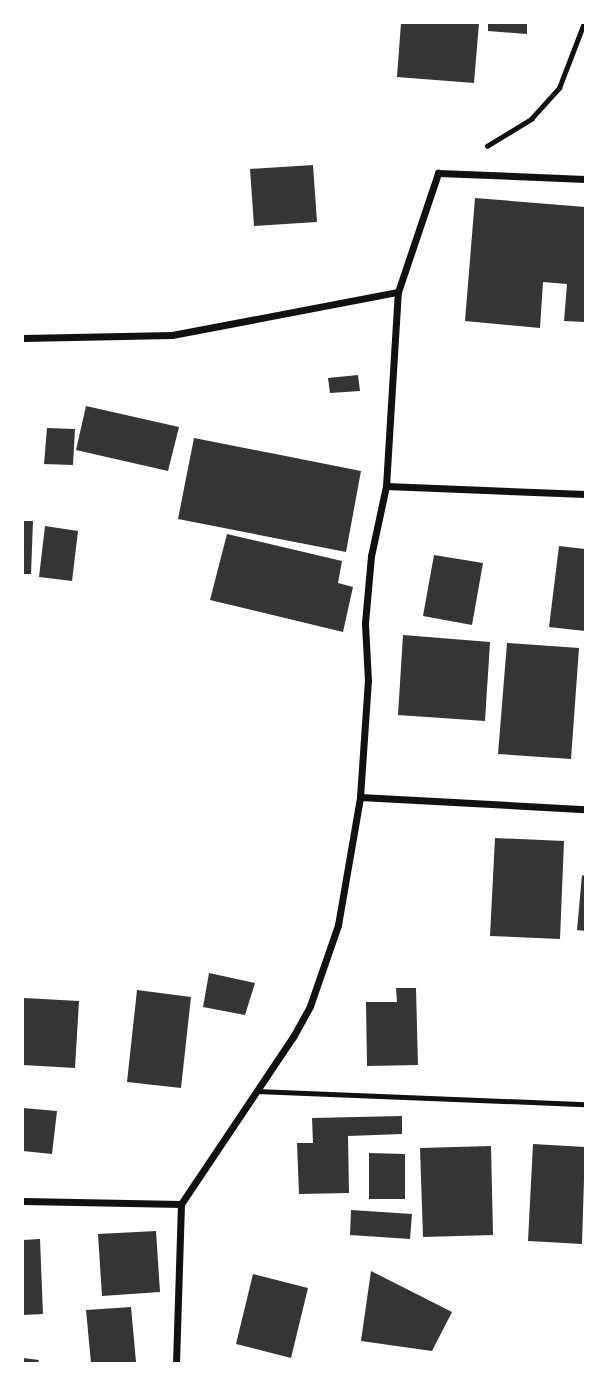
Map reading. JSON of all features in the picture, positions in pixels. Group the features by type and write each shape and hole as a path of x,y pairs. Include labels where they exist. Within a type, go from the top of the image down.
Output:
{"street":[{"path":"176,1363 181,1204 310,1006 338,925 359,797 368,681 365,623 372,556 386,486 398,292 438,173 585,178"},
{"path":"23,338 172,335 398,292"},
{"path":"386,486 585,494"},
{"path":"359,797 585,809"},
{"path":"23,1201 181,1204"}],"lane":[{"path":"253,1091 585,1104"}],"path":[{"path":"438,173 531,119 559,88 584,23"}],"building":[{"path":"401,23 479,23 474,83 397,77"},
{"path":"488,23 527,23 527,34 488,31"},
{"path":"313,165 317,222 254,226 250,169"},
{"path":"475,198 585,207 585,322 564,321 567,284 543,282 540,328 465,321"},
{"path":"358,375 360,391 330,393 328,378"},
{"path":"86,406 179,427 168,471 76,450"},
{"path":"47,428 75,429 73,465 44,464"},
{"path":"194,438 361,471 346,552 178,519"},
{"path":"23,521 33,521 31,574 23,574"},
{"path":"45,526 78,531 72,581 39,577"},
{"path":"227,534 342,561 338,583 353,587 343,632 210,600"},
{"path":"559,546 585,549 585,631 549,627"},
{"path":"434,555 483,563 472,625 423,616"},
{"path":"403,635 490,642 485,721 398,715"},
{"path":"507,643 579,648 571,759 498,754"},
{"path":"495,838 564,841 560,939 490,936"},
{"path":"582,875 585,876 585,931 577,930"},
{"path":"209,973 255,983 245,1015 203,1007"},
{"path":"396,988 416,988 418,1065 367,1066 366,1002 397,1002"},
{"path":"137,990 191,997 181,1088 127,1082"},
{"path":"24,998 79,1001 75,1068 23,1065"},
{"path":"23,1108 57,1111 52,1154 23,1151"},
{"path":"402,1116 402,1134 348,1136 349,1193 299,1194 297,1143 313,1143 312,1118"},
{"path":"533,1144 585,1147 582,1244 528,1241"},
{"path":"491,1146 493,1235 423,1237 420,1148"},
{"path":"369,1153 405,1154 405,1199 369,1199"},
{"path":"351,1210 412,1214 410,1239 350,1235"},
{"path":"156,1231 160,1292 102,1296 98,1234"},
{"path":"40,1239 43,1314 23,1315 23,1240"},
{"path":"371,1271 452,1312 432,1351 361,1341"},
{"path":"253,1274 308,1288 291,1358 236,1344"},
{"path":"131,1307 136,1362 91,1363 86,1310"},
{"path":"23,1358 39,1360 38,1363 23,1363"}]}
